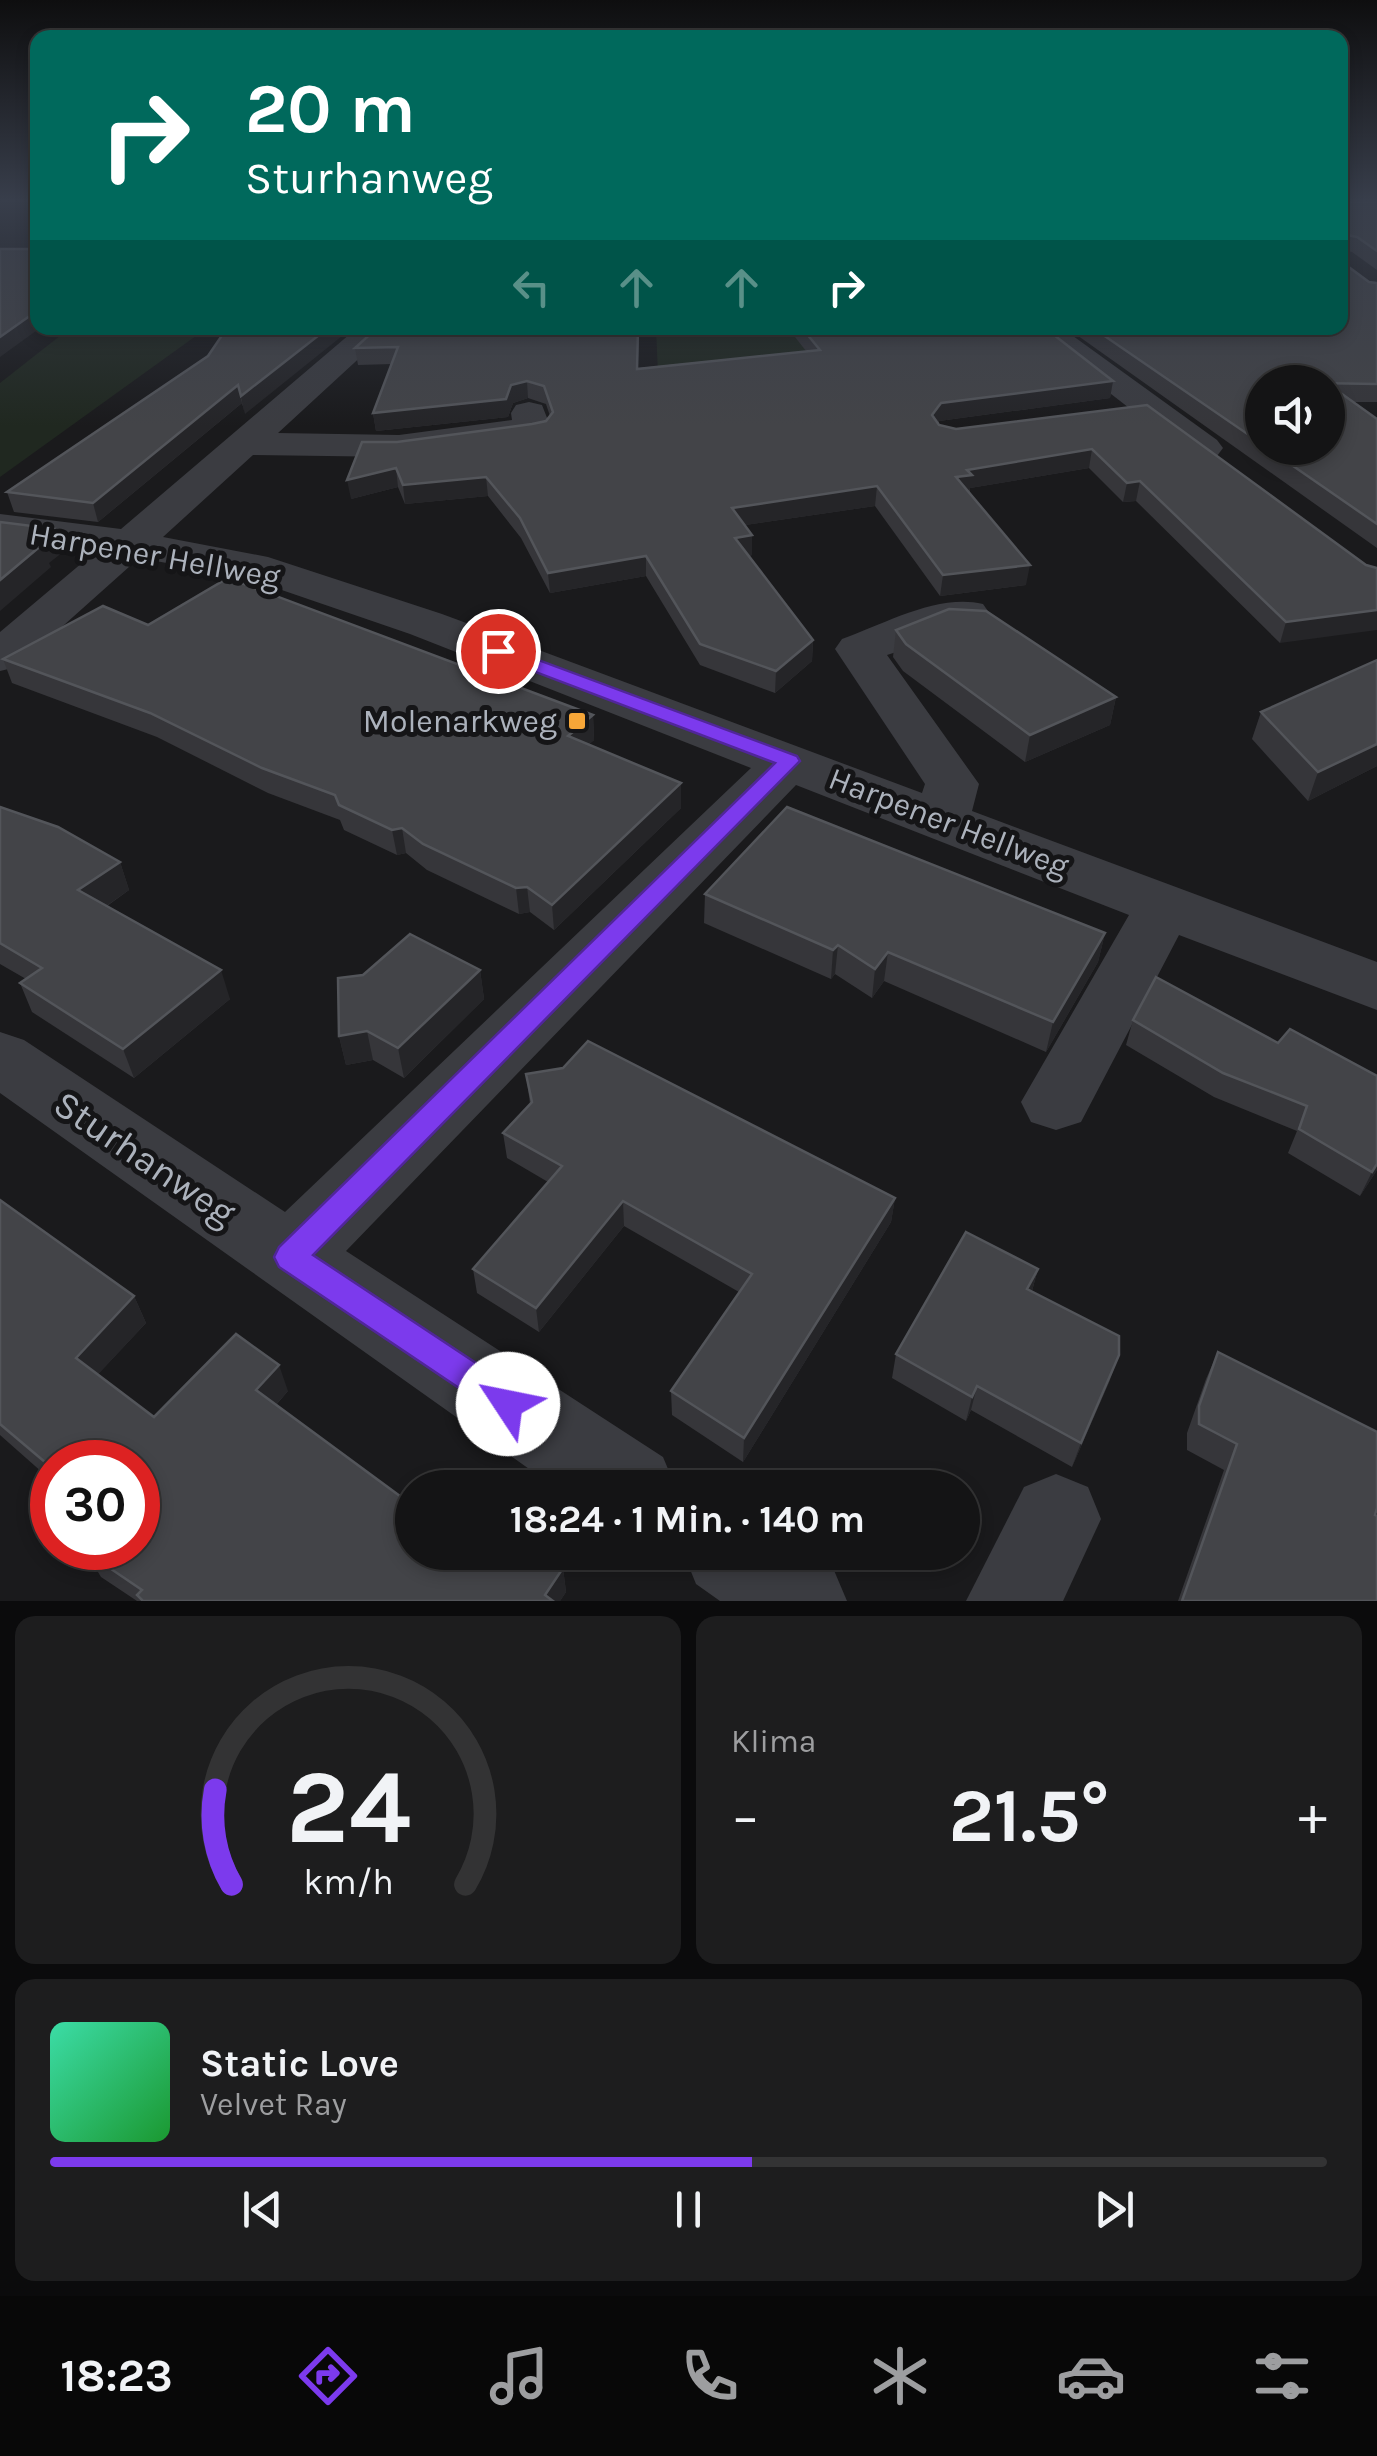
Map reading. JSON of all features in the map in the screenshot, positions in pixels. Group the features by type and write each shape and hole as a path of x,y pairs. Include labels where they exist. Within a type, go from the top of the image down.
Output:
{"street":[{"path":"0,657 368,335"},
{"path":"1051,335 1228,465"},
{"path":"1110,413 1149,408"},
{"path":"243,444 399,446 533,428 529,413"},
{"name":"Harpener Hellweg","path":"0,527 253,566 426,624 1377,986"},
{"path":"942,820 952,784 859,649 946,617 963,614 979,620"},
{"path":"290,1257 790,761"},
{"path":"1056,1102 1165,905"},
{"name":"Sturhanweg","path":"0,1058 605,1470"},
{"path":"1013,1601 1056,1519"},
{"path":"754,1570 800,1601"}],"shaded area":[{"path":"61,335 197,335 0,477 0,383"},
{"path":"656,335 964,335 658,375"}],"building":[{"path":"0,277 30,277 30,316 0,337"},
{"path":"1348,277 1362,277 1377,283 1377,384 1345,383 1345,365 1245,365 1245,432 1103,335 1348,335"},
{"path":"222,335 319,335 241,396 238,385 93,503 7,492 208,356"},
{"path":"369,335 638,335 637,369 820,350 808,335 1054,335 1113,381 941,403 932,415 939,425 956,429 1147,405 1366,565 1377,568 1377,610 1286,622 1140,481 1127,483 1092,449 967,470 972,475 956,477 1030,565 943,575 877,486 732,508 752,535 735,538 813,640 776,671 700,644 646,556 548,573 520,518 486,477 403,485 396,468 347,480 362,442 397,442 532,424 546,421 553,412 544,386 527,381 511,385 506,399 373,413 398,347 355,348"},
{"path":"1345,396 1377,419 1377,524 1292,465 1345,465"},
{"path":"0,522 56,529 0,580"},
{"path":"228,578 593,715 568,736 681,783 552,905 527,887 516,888 423,844 402,828 392,830 339,805 335,795 262,768 150,713 3,659 103,606 148,625"},
{"path":"949,609 986,611 1116,697 1030,735 906,644 896,630"},
{"path":"1377,660 1377,744 1318,772 1261,712"},
{"path":"0,807 58,827 120,862 78,890 221,970 123,1049 20,983 42,968 0,943"},
{"path":"787,807 1105,933 1053,1022 888,952 875,969 838,945 833,950 705,894"},
{"path":"410,934 480,970 398,1048 367,1031 339,1036 338,978 363,975"},
{"path":"1156,977 1278,1043 1290,1029 1377,1076 1377,1164 1372,1172 1299,1129 1307,1106 1223,1073 1133,1020"},
{"path":"588,1041 895,1198 744,1438 671,1391 752,1274 623,1201 536,1308 473,1269 562,1166 503,1133 532,1102 526,1074 563,1068"},
{"path":"0,1200 134,1296 76,1358 154,1417 236,1334 279,1365 256,1390 395,1492 395,1570 562,1570 545,1595 553,1601 143,1601 137,1595 142,1590 113,1570 160,1570 160,1440 30,1440 30,1449 0,1424"},
{"path":"966,1232 1038,1269 1027,1289 1119,1336 1119,1355 1081,1443 977,1386 972,1397 896,1354"},
{"path":"1218,1352 1377,1432 1377,1601 1182,1601 1237,1444 1199,1424 1199,1406"}],"place":[{"name":"Molenarkweg","path":"577,721"}],"route":[{"path":"498,651 790,761 290,1257 508,1404"}]}
